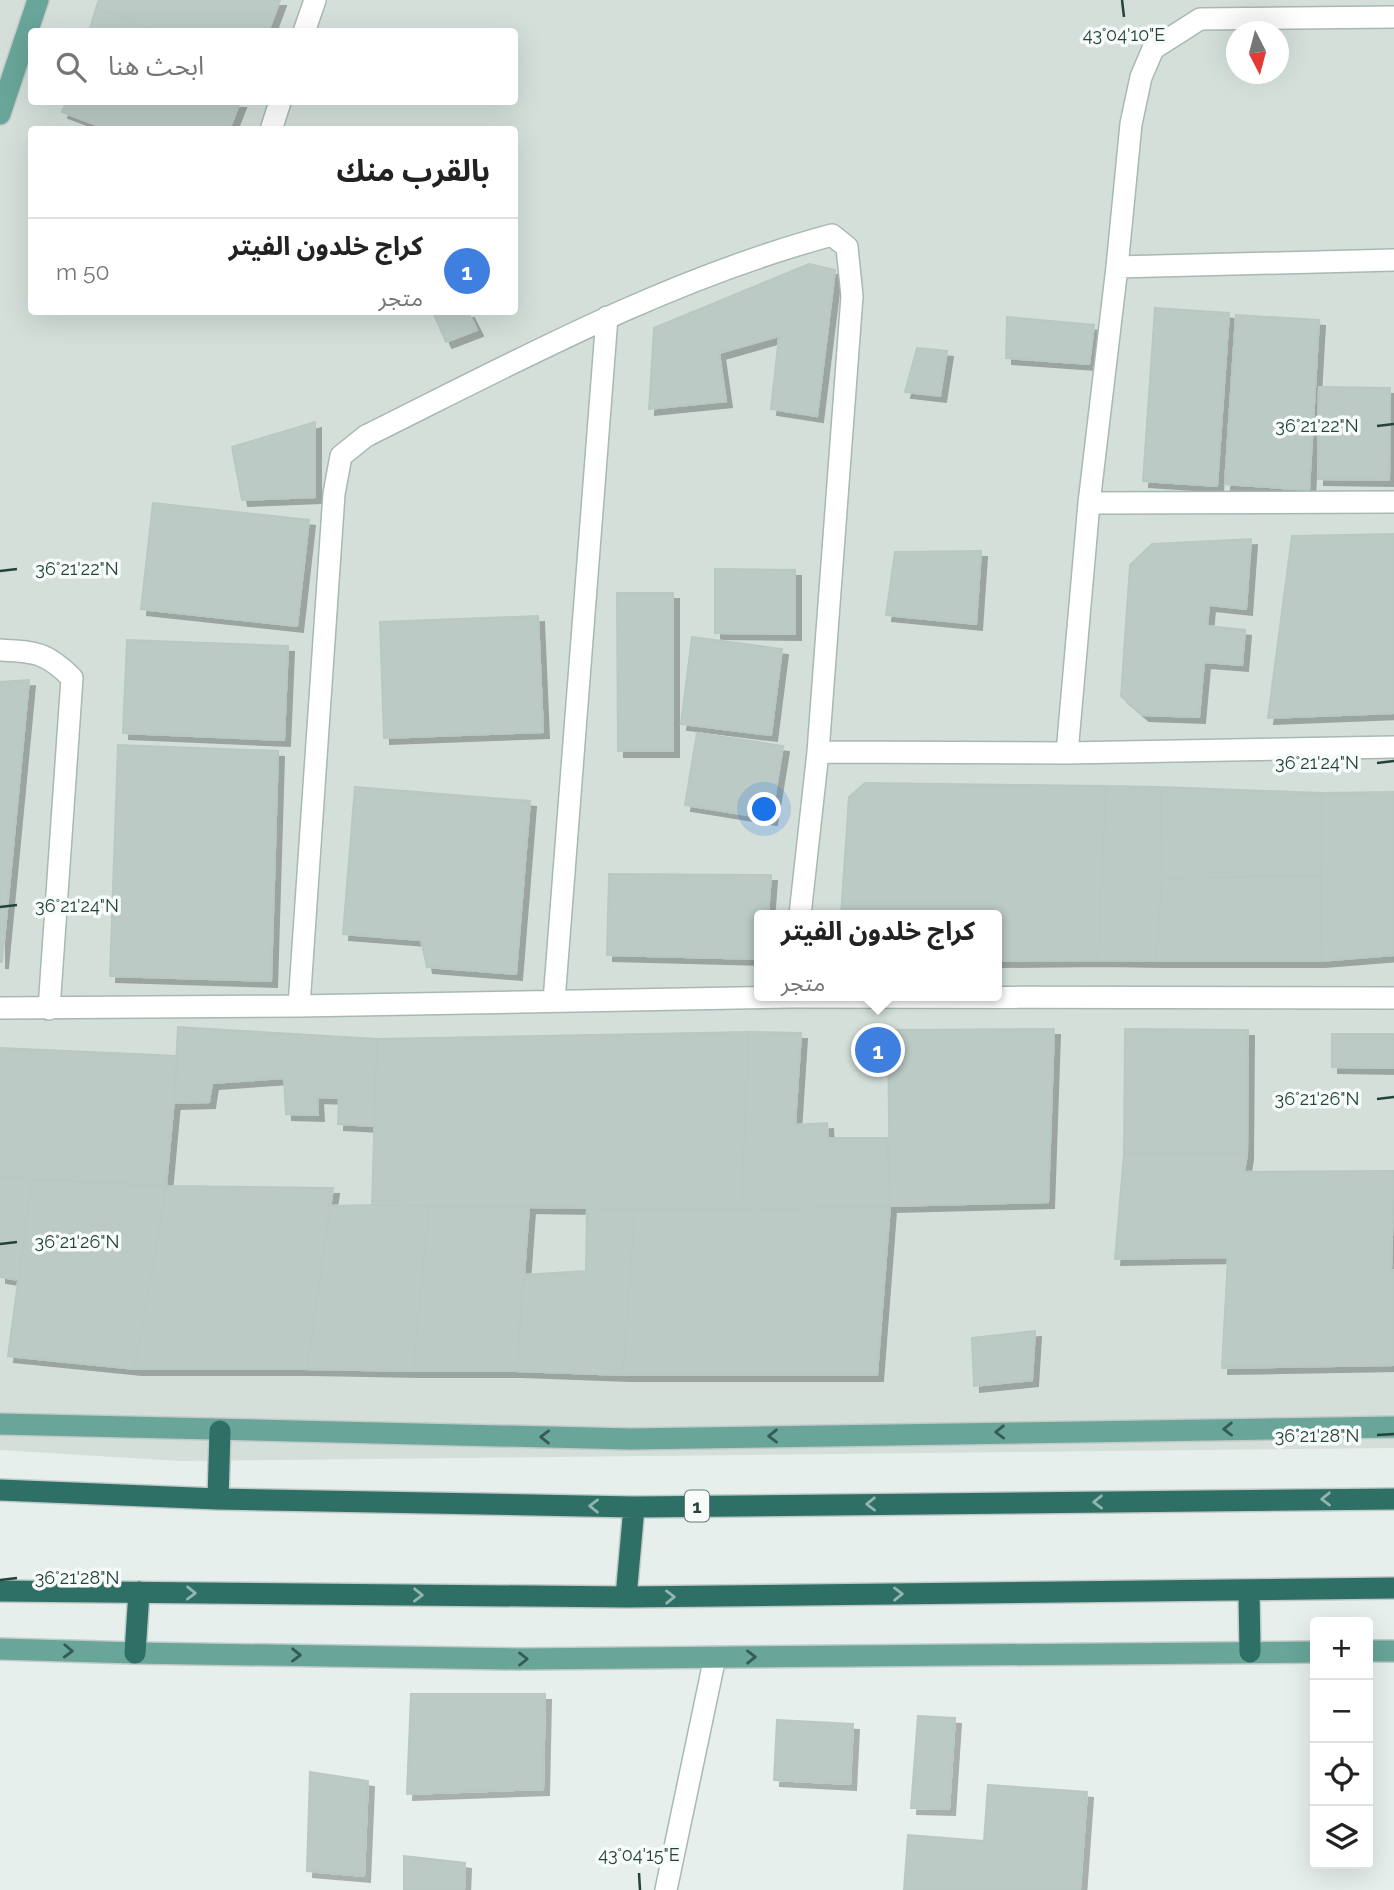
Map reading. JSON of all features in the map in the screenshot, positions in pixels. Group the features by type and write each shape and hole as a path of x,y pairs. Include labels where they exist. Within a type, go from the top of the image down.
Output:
{"highway":[{"path":"218,1499 219,1431"},
{"name":"1","path":"0,1490 218,1499 634,1507 1394,1499"},
{"path":"626,1597 634,1507"},
{"path":"0,1591 626,1597 1394,1588"},
{"path":"1249,1591 1250,1652"},
{"path":"135,1653 139,1592"}],"main road":[{"path":"29,28 38,0"},
{"path":"0,114 28,30"},
{"path":"0,1424 630,1439 1394,1427"},
{"path":"0,1648 135,1653 518,1659 1310,1652"},
{"path":"1373,1651 1394,1651"}],"street":[{"path":"305,28 314,0"},
{"path":"1067,753 1089,503 1118,267 1131,124 1141,77 1153,49 1200,19 1394,17"},
{"path":"272,126 279,105"},
{"path":"299,1006 334,494 341,456 366,436 607,317 783,248 832,235 848,247 852,296 818,752 801,910"},
{"path":"1118,267 1394,260"},
{"path":"554,1001 607,317"},
{"path":"1089,503 1394,502"},
{"path":"0,650 33,652 55,661 72,678 49,1009"},
{"path":"818,752 1067,753 1394,747"},
{"path":"0,1008 299,1006 754,997"},
{"path":"1002,997 1394,998"},
{"path":"666,1890 715,1657"}],"shaded area":[{"path":"0,0 1394,0 1394,1448 180,1461 0,1450"}],"building":[{"path":"99,0 280,0 270,28 149,28 96,8"},
{"path":"96,8 149,28 90,28"},
{"path":"65,105 239,105 231,126 99,126 62,112"},
{"path":"809,264 835,270 817,416 771,409 779,336 719,353 726,401 649,409 654,328"},
{"path":"1155,308 1229,313 1217,486 1143,481"},
{"path":"434,315 470,315 477,330 446,342"},
{"path":"1236,315 1319,320 1309,490 1225,484"},
{"path":"1007,317 1094,325 1089,364 1006,358"},
{"path":"917,348 947,351 940,396 905,392"},
{"path":"1319,387 1390,388 1389,480 1318,479"},
{"path":"315,422 315,497 242,500 232,447"},
{"path":"153,503 309,520 297,626 141,609"},
{"path":"1394,534 1394,713 1268,718 1292,536"},
{"path":"1251,539 1246,609 1209,605 1207,626 1245,630 1242,665 1204,662 1199,717 1143,715 1121,696 1130,565 1152,544"},
{"path":"981,551 976,624 886,615 895,552"},
{"path":"715,569 795,570 795,634 715,633"},
{"path":"617,593 673,593 673,751 618,751"},
{"path":"538,616 543,732 384,738 380,622"},
{"path":"692,637 782,649 771,735 681,724"},
{"path":"127,640 288,646 284,740 123,733"},
{"path":"29,680 2,962 0,962 0,682"},
{"path":"697,733 783,746 771,819 685,805"},
{"path":"118,745 278,751 271,981 110,976"},
{"path":"865,783 1106,786 1098,960 1002,961 1002,910 841,910 849,797"},
{"path":"1106,786 1160,787 1162,878 1156,961 1098,960"},
{"path":"355,787 530,801 516,974 427,967 421,940 343,934"},
{"path":"1160,787 1322,793 1321,876 1162,878"},
{"path":"1394,792 1394,955 1320,961 1322,793"},
{"path":"609,874 771,875 768,910 754,910 754,959 607,955"},
{"path":"1321,876 1320,961 1156,961 1162,878"},
{"path":"178,1027 377,1039 374,1126 338,1124 339,1098 317,1097 318,1115 286,1114 284,1078 212,1083 209,1102 174,1103"},
{"path":"1054,1029 1048,1202 890,1206 888,1030"},
{"path":"1125,1029 1248,1030 1247,1154 1124,1154"},
{"path":"749,1032 741,1210 372,1205 377,1039"},
{"path":"749,1032 801,1033 795,1125 827,1123 828,1138 887,1138 890,1206 741,1210"},
{"path":"1332,1034 1394,1034 1394,1068 1332,1067"},
{"path":"0,1048 178,1056 166,1186 0,1177"},
{"path":"1124,1154 1247,1154 1244,1172 1394,1171 1391,1270 1394,1270 1394,1365 1222,1368 1228,1257 1115,1259"},
{"path":"0,1177 32,1179 19,1280 0,1277"},
{"path":"32,1179 166,1186 135,1369 8,1356"},
{"path":"166,1186 333,1188 307,1369 135,1369"},
{"path":"330,1206 429,1206 413,1371 307,1369"},
{"path":"429,1206 529,1207 517,1371 413,1371"},
{"path":"890,1206 877,1375 623,1375 635,1209 741,1210"},
{"path":"587,1208 635,1209 623,1375 517,1371 523,1275 586,1271"},
{"path":"1035,1331 1032,1380 974,1386 972,1338"},
{"path":"411,1694 545,1694 543,1789 407,1794"},
{"path":"918,1716 955,1718 949,1809 911,1808"},
{"path":"777,1720 853,1724 850,1784 774,1780"},
{"path":"310,1772 368,1781 364,1876 307,1871"},
{"path":"988,1785 1087,1792 1080,1890 904,1890 908,1835 984,1841"},
{"path":"404,1856 465,1863 464,1890 404,1890"}],"place":[{"name":"كراج خلدون الفيتر","path":"878,1050"}]}
